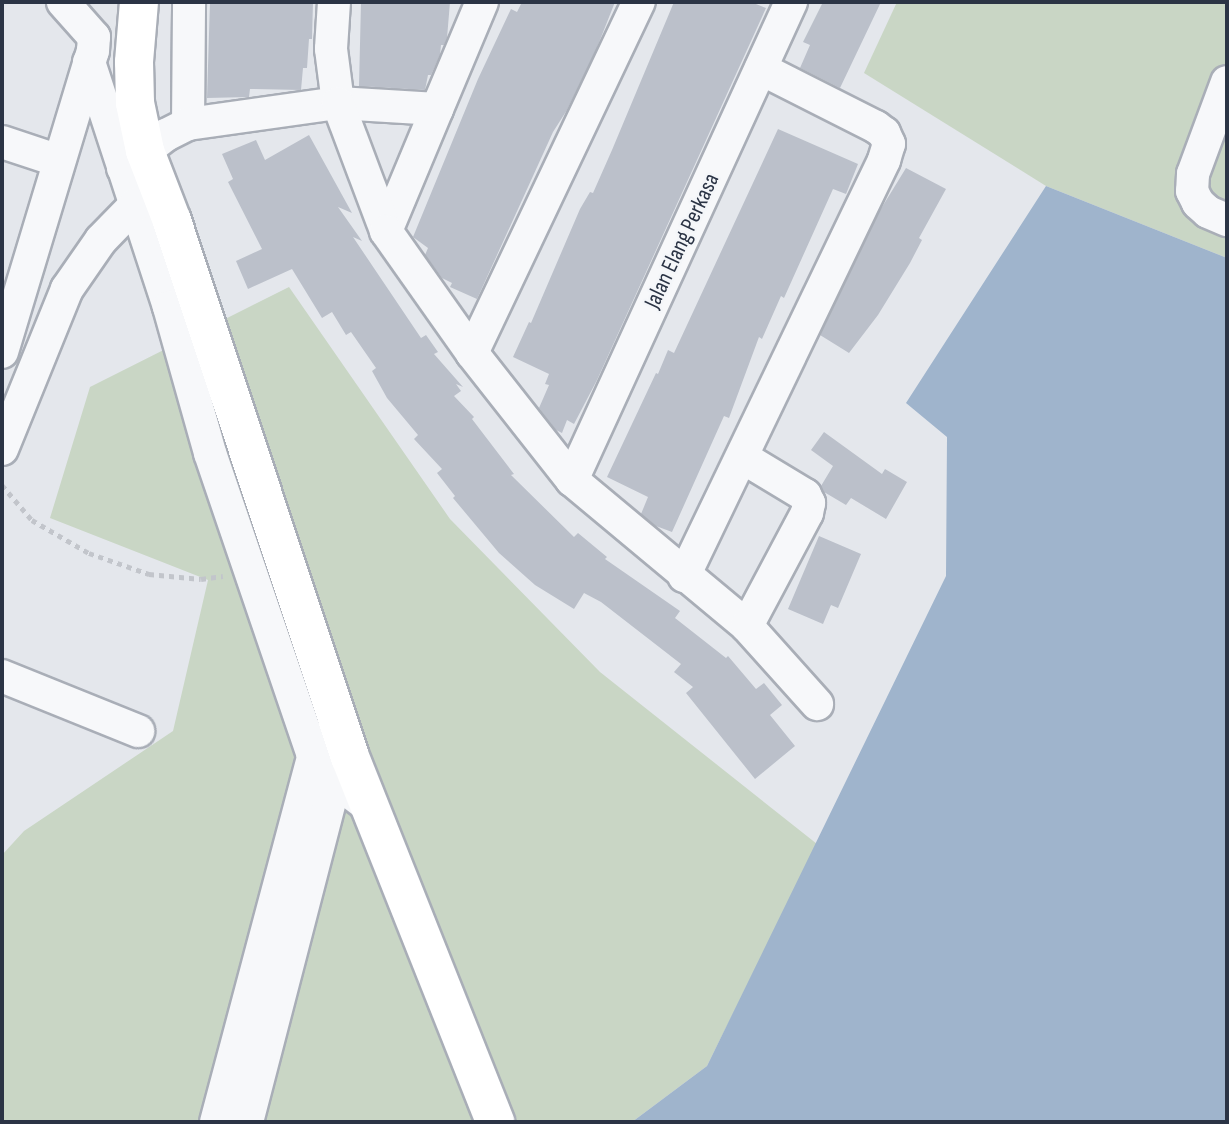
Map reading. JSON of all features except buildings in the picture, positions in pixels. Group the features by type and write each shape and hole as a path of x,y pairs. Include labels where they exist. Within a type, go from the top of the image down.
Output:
{"street":[{"path":"63,2 92,50 134,160 332,705 343,769 368,806 495,1122"},
{"path":"188,124 189,2"},
{"path":"334,2 331,49 338,103 386,231 472,353 572,480 747,626 817,704"},
{"path":"386,231 482,2"},
{"path":"472,353 639,2"},
{"name":"Jalan Elang Perkasa","path":"572,480 791,2"},
{"path":"2,352 14,272 59,161 92,50 139,8"},
{"path":"134,160 134,62 139,8"},
{"path":"684,576 884,160 889,144 884,133 876,127 761,69"},
{"path":"1227,82 1193,174 1192,191 1198,203 1208,212 1227,220"},
{"path":"134,160 188,124 338,103 437,109"},
{"path":"2,142 59,161"},
{"path":"2,449 67,289 101,240 148,199"},
{"path":"148,199 248,573 312,752 343,769"},
{"path":"742,457 805,495 808,503 807,513 747,626"},
{"path":"2,676 138,731"},
{"path":"216,1122 312,752 332,705"},
{"path":"247,1122 343,769"}],"path":[{"path":"2,485 32,520 89,553 149,574 201,579 248,573"}],"green space":[{"path":"897,2 1227,2 1227,258 1046,186 864,73"},
{"path":"289,287 450,519 600,672 817,844 707,1066 632,1122 2,1122 2,855 24,831 173,731 208,580 50,518 90,387"}],"water":[{"path":"1046,186 1227,258 1227,1122 632,1122 707,1066 946,576 947,437 906,403"}]}
